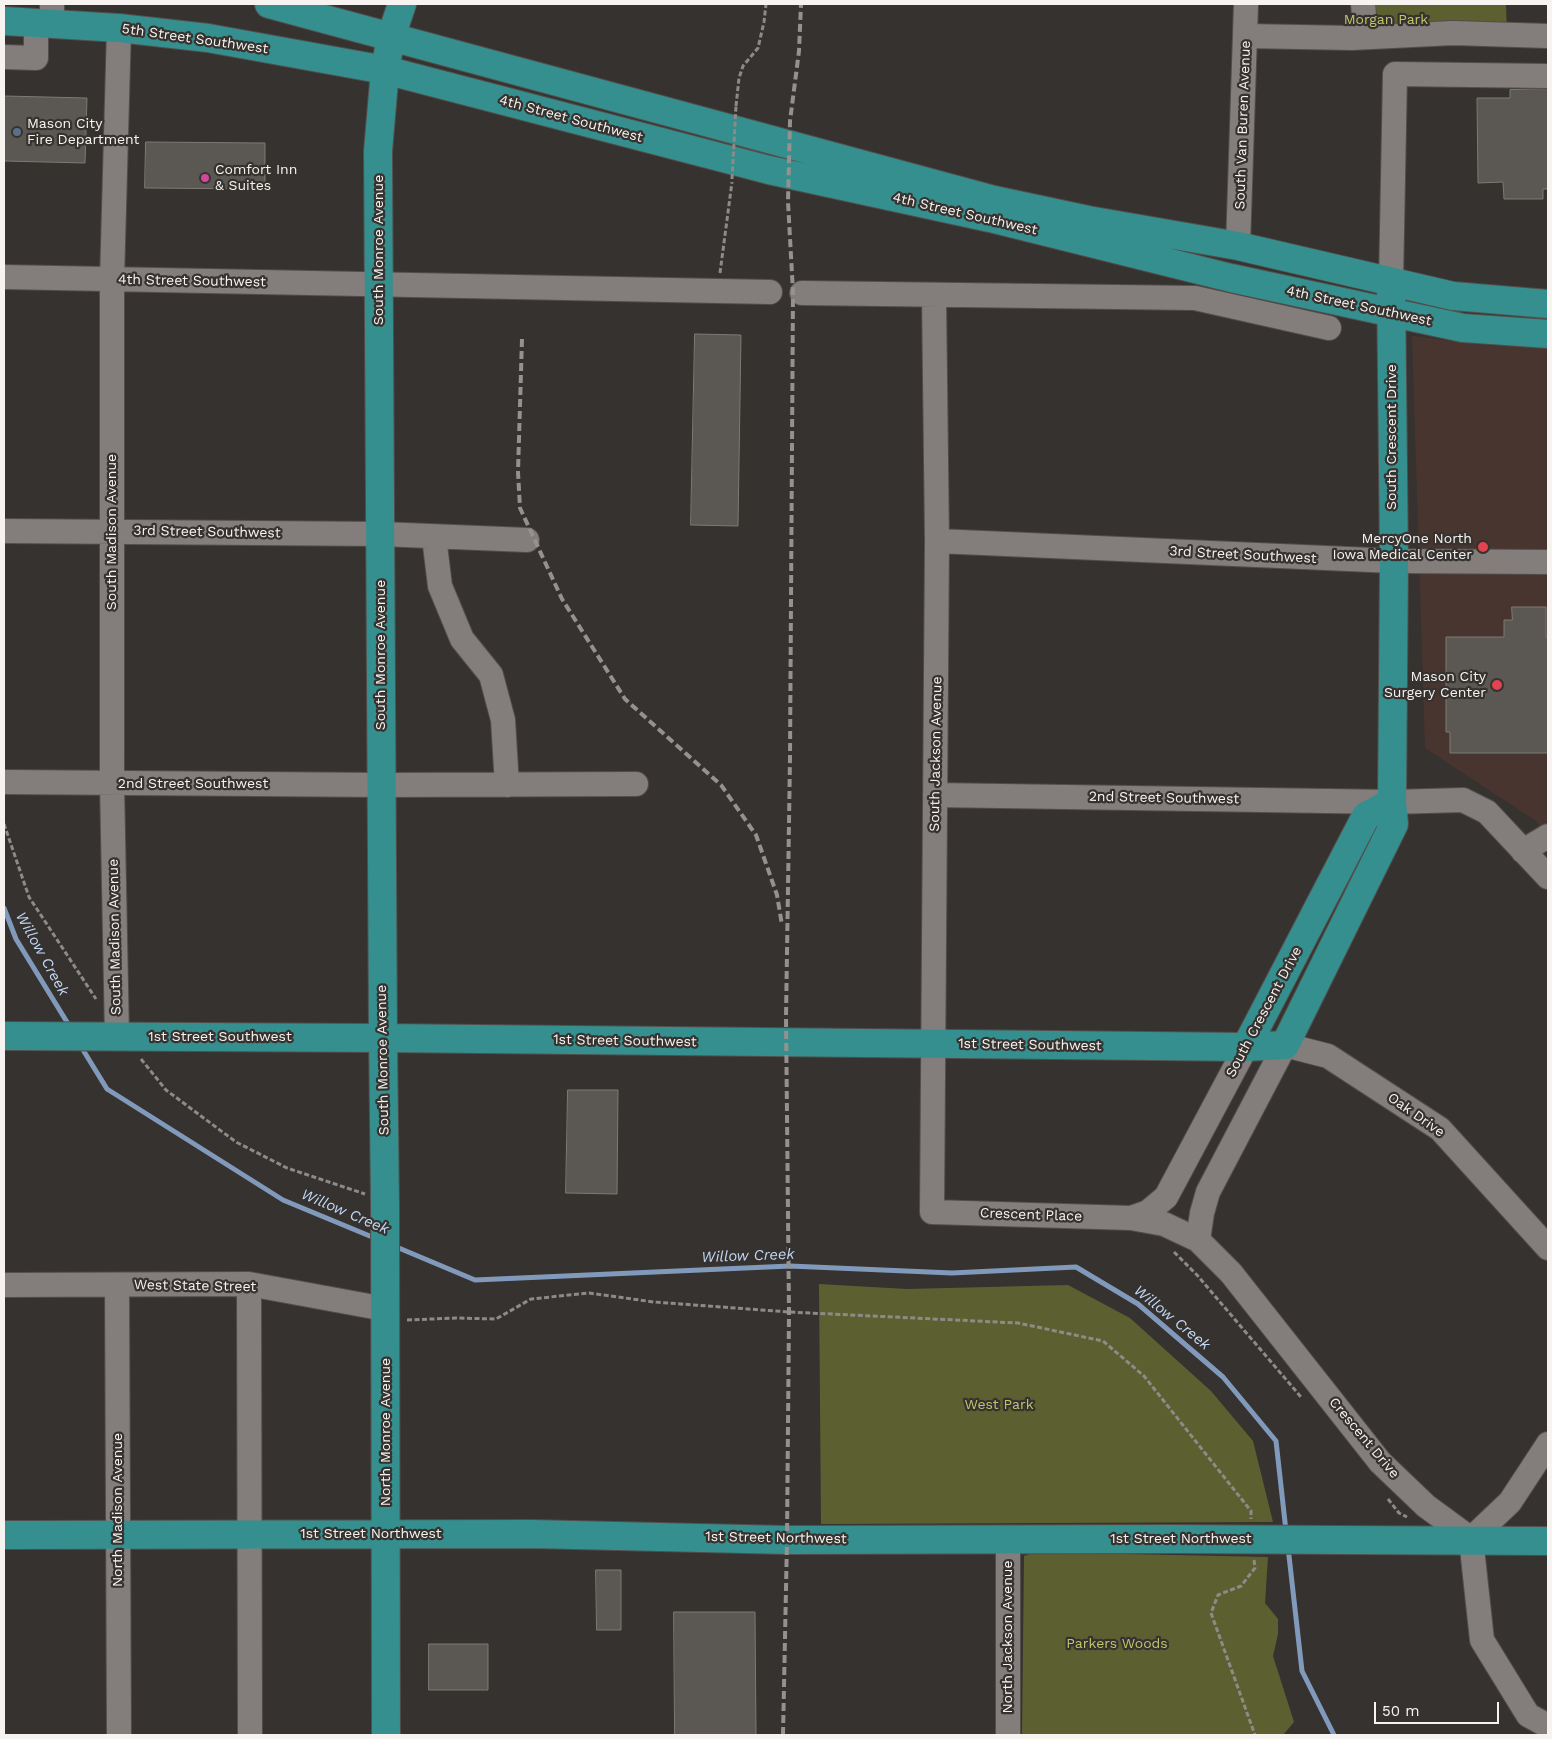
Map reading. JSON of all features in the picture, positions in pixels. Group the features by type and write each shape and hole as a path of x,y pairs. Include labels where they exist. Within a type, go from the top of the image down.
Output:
{"main road":[{"name":"4th Street Southwest","path":"269,4 994,200 1088,220 1238,246 1453,296 1548,304"},
{"name":"South Monroe Avenue","path":"391,1308 385,1208 383,1038 378,151 385,70 391,37 402,4"},
{"name":"5th Street Southwest","path":"4,21 47,17 119,28 208,38 385,70"},
{"name":"4th Street Southwest","path":"385,70 769,170 990,218 1231,278 1463,328 1548,334"},
{"name":"South Crescent Drive","path":"1285,1045 1394,824 1392,802 1394,561 1391,282"},
{"name":"South Crescent Drive","path":"1246,1047 1366,816 1392,802"},
{"name":"1st Street Southwest","path":"4,1036 1246,1047"},
{"name":"Oak Drive","path":"1246,1047 1285,1045"},
{"name":"North Monroe Avenue","path":"386,1735 386,1534 391,1308"},
{"name":"1st Street Northwest","path":"4,1535 540,1534 787,1540 1172,1538 1548,1541"}],"street":[{"name":"South Van Buren Avenue","path":"1238,246 1246,4"},
{"path":"1363,4 1366,37"},
{"path":"4,58 36,58 47,17"},
{"name":"South Madison Avenue","path":"114,1037 112,280 119,28"},
{"path":"1246,36 1366,37 1454,33 1548,36"},
{"path":"1391,282 1395,74 1548,76"},
{"name":"4th Street Southwest","path":"4,277 770,292"},
{"name":"4th Street Southwest","path":"802,293 1195,298 1329,328"},
{"name":"South Jackson Avenue","path":"932,1212 937,541 934,296"},
{"name":"3rd Street Southwest","path":"4,531 380,534 526,540"},
{"path":"434,537 440,586 462,638 491,675 503,720 507,785"},
{"name":"3rd Street Southwest","path":"937,541 1394,561 1548,562"},
{"name":"2nd Street Southwest","path":"4,782 382,785 636,784"},
{"name":"2nd Street Southwest","path":"935,795 1392,802 1464,800 1487,812 1548,877"},
{"path":"1523,851 1548,836"},
{"name":"South Crescent Drive","path":"1198,1240 1202,1213 1208,1192 1285,1045"},
{"name":"Oak Drive","path":"1285,1045 1328,1056 1440,1129 1548,1248"},
{"name":"South Crescent Drive","path":"1131,1218 1148,1212 1166,1197 1246,1047"},
{"name":"Crescent Place","path":"932,1212 1131,1218"},
{"name":"Crescent Drive","path":"1131,1218 1164,1224 1198,1240 1231,1273 1380,1462 1426,1506 1471,1539"},
{"path":"249,1284 250,1735"},
{"name":"West State Street","path":"4,1285 249,1284 391,1308"},
{"name":"North Madison Avenue","path":"117,1286 119,1735"},
{"path":"1548,1444 1510,1502 1471,1539 1482,1640 1528,1716 1548,1726"},
{"name":"North Jackson Avenue","path":"1008,1538 1008,1735"}],"path":[{"path":"718,291 732,179 739,78 743,66 758,48 766,4"},
{"path":"1170,1249 1197,1275 1304,1401"},
{"path":"391,1308 456,1318 496,1319 531,1300 589,1293 654,1302 789,1312 1018,1323 1103,1341 1144,1376 1251,1511 1251,1520"},
{"path":"1387,1498 1399,1513 1414,1521"},
{"path":"1254,1558 1255,1568 1241,1586 1218,1596 1211,1613 1255,1735"}],"shaded area":[{"name":"MercyOne North Iowa Medical Center","path":"1412,336 1495,346 1548,346 1548,837 1536,821 1425,748"}],"green space":[{"name":"Morgan Park","path":"1363,4 1506,4 1507,35 1366,37"},
{"name":"West Park","path":"819,1284 907,1289 1068,1285 1130,1318 1211,1391 1253,1441 1273,1522 821,1524"},
{"name":"Parkers Woods","path":"1035,1552 1268,1557 1265,1603 1278,1619 1278,1634 1273,1656 1294,1722 1283,1735 1022,1735 1024,1556"}],"building":[{"path":"1548,89 1548,189 1543,189 1543,199 1504,199 1503,182 1478,183 1477,98 1510,98 1510,90"},
{"path":"4,96 87,98 85,163 4,161"},
{"path":"146,142 265,143 265,189 145,188"},
{"path":"695,334 741,335 738,526 691,525"},
{"name":"Mason City Surgery Center","path":"1512,607 1546,607 1546,637 1548,637 1548,753 1450,753 1450,732 1446,732 1446,637 1504,637 1504,620 1512,620"},
{"path":"568,1090 618,1090 617,1194 566,1193"},
{"path":"596,1570 621,1570 621,1630 597,1630"},
{"path":"674,1612 755,1612 756,1735 675,1735"},
{"path":"429,1644 488,1644 488,1690 429,1690"}],"waterway":[{"name":"Willow Creek","path":"4,908 16,939 70,1027"},
{"name":"Willow Creek","path":"80,1045 107,1089 283,1200 377,1239"},
{"name":"Willow Creek","path":"394,1246 475,1280 790,1266 952,1273 1076,1267 1138,1304 1223,1377 1276,1441 1286,1531"},
{"name":"Willow Creek","path":"1288,1547 1302,1671 1334,1735"}],"railway":[{"path":"783,1735 789,1312 786,1017 793,292 788,202 790,121 799,51 801,4"},
{"path":"522,339 518,472 520,508 562,599 625,699 721,785 756,835 777,895 782,925"}],"place":[{"name":"Mason City Fire Department","path":"17,132"},
{"name":"Comfort Inn & Suites","path":"205,178"},
{"name":"MercyOne North Iowa Medical Center","path":"1483,547"},
{"name":"Mason City Surgery Center","path":"1497,685"}]}
